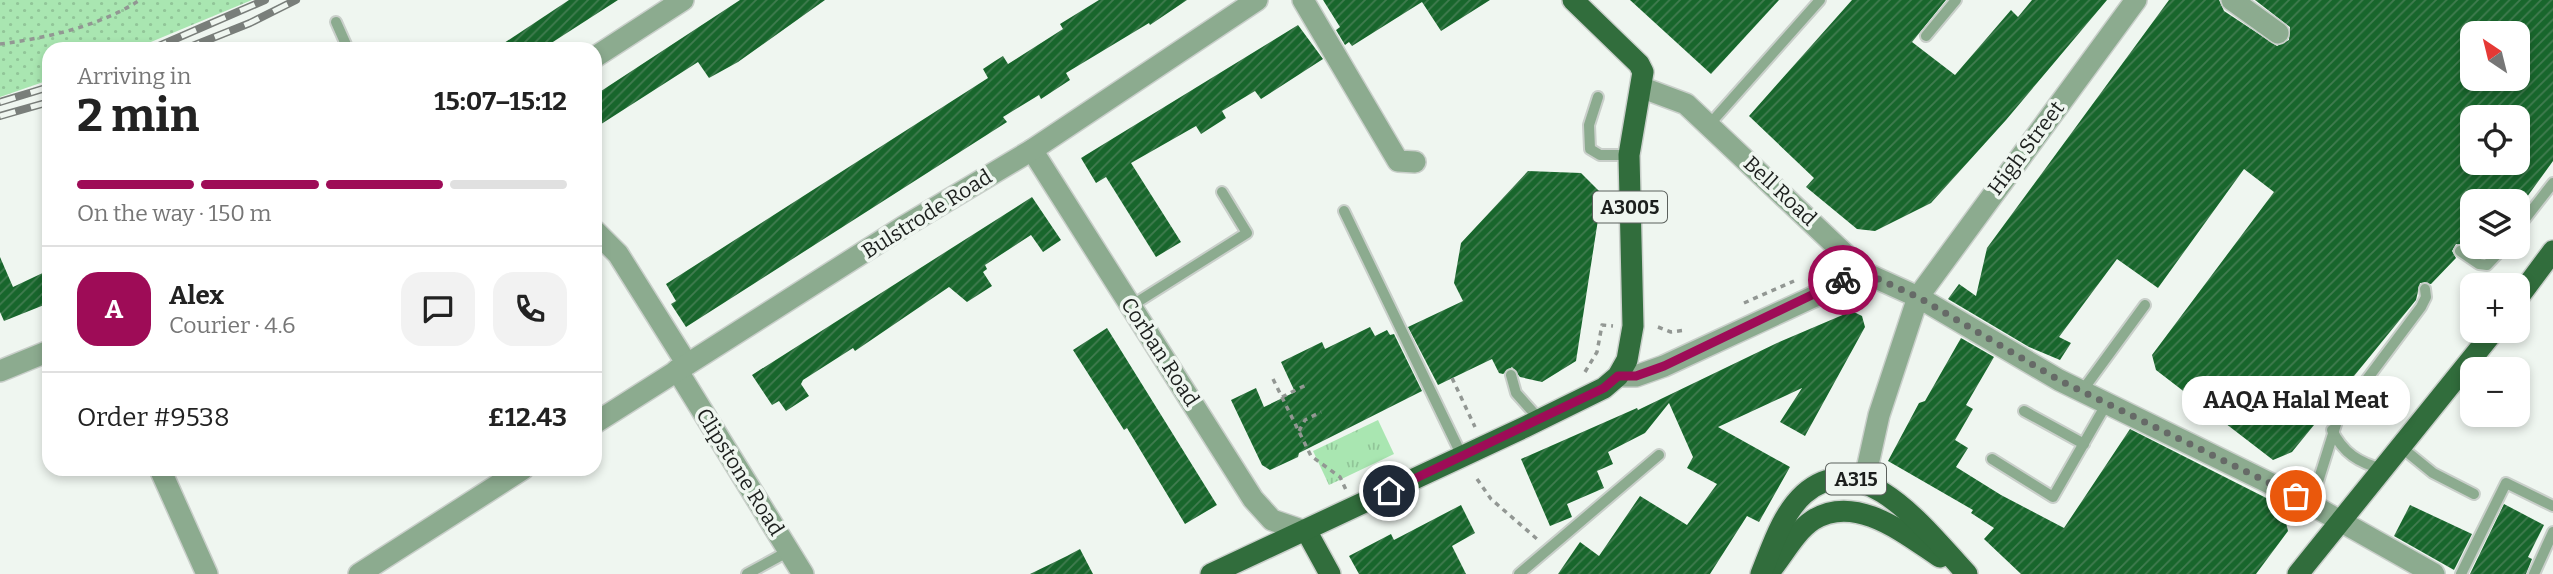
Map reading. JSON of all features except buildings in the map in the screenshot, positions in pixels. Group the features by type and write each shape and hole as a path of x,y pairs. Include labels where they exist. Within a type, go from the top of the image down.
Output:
{"main road":[{"path":"1573,0 1639,64 1643,72 1643,88"},
{"name":"A3005","path":"1618,376 1627,360 1633,327 1629,155 1643,88"},
{"path":"2530,282 2553,251"},
{"path":"2304,569 2484,343"},
{"path":"1211,574 1307,532 1604,388 1618,376"},
{"name":"A315","path":"1761,574 1780,530 1804,494 1820,484 1848,478 1861,480 1884,493 1966,574"},
{"name":"A315","path":"1768,574 1814,520 1845,510 1874,517 1966,574"},
{"path":"1307,532 1330,574"}],"street":[{"path":"602,52 682,0"},
{"name":"Bulstrode Road","path":"602,418 903,227 1032,150 1257,0"},
{"path":"1303,0 1398,161 1415,162"},
{"name":"High Street","path":"1867,469 1879,415 1918,297 2136,0"},
{"path":"2232,0 2278,33"},
{"name":"Bell Road","path":"1643,88 1677,99 1709,125 1865,273 1918,297 2059,380 2311,504 2434,574"},
{"name":"Corban Road","path":"1032,150 1243,482 1272,520 1307,532"},
{"name":"Clipstone Road","path":"602,240 618,254 803,574"},
{"path":"1618,376 1636,376 1664,366 1865,273"},
{"path":"0,371 42,354"},
{"path":"163,476 207,574"},
{"path":"359,574 512,476"}],"lane":[{"path":"1709,125 1820,0"},
{"path":"1926,36 1956,0"},
{"path":"335,22 345,42"},
{"path":"1598,97 1589,125 1590,149 1600,155 1629,155"},
{"path":"2530,213 2553,183"},
{"path":"1131,306 1247,233 1222,192"},
{"path":"1344,211 1462,456"},
{"path":"2472,259 2487,265 2493,259"},
{"path":"2311,504 2332,430 2338,418 2421,307 2426,297 2426,289"},
{"path":"2082,391 2145,305"},
{"path":"1511,375 1516,393 1532,423"},
{"path":"1992,459 2053,497 2106,404"},
{"path":"2024,411 2084,444"},
{"path":"2332,430 2339,444 2350,455 2365,464 2384,469"},
{"path":"2401,447 2433,473 2474,494"},
{"path":"1519,574 1660,455"},
{"path":"2461,574 2506,483 2553,506"},
{"path":"2534,574 2553,533"},
{"path":"747,574 789,551"}],"path":[{"path":"0,44 27,41 84,25 114,15 140,0"},
{"path":"1597,352 1602,325 1614,326"},
{"path":"1658,327 1671,332 1688,330"},
{"path":"1452,378 1483,446"},
{"path":"1273,379 1311,456 1340,477 1354,507"},
{"path":"1282,397 1306,384"},
{"path":"1299,431 1306,420 1321,412"},
{"path":"1477,479 1491,499 1525,526 1547,552"}],"green space":[{"path":"0,0 252,0 151,42 42,42 42,82 0,97"},
{"path":"1378,420 1394,454 1329,485 1313,451"}],"railway":[{"path":"168,42 265,0"},
{"path":"202,42 250,23 296,0"},
{"path":"0,102 42,89"},
{"path":"0,116 42,104"}],"way so far":[{"path":"1843,280 1865,273 1918,297 2059,380 2296,496"}],"place":[{"name":"AAQA Halal Meat","path":"2296,496"}],"route":[{"path":"1389,491 1604,388 1618,376 1636,376 1664,366 1843,280"}]}
